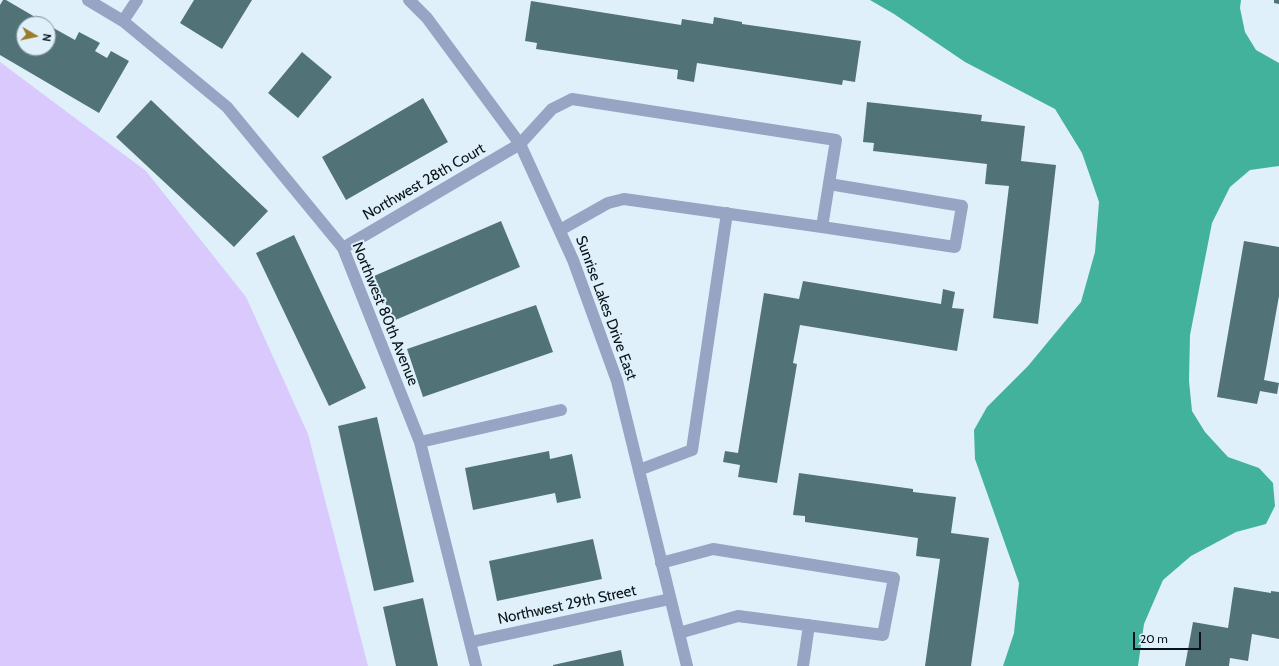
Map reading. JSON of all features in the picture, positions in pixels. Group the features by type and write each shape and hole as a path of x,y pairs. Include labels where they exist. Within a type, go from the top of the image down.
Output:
{"street":[{"name":"Northwest 80th Avenue","path":"88,0 123,21 227,107 343,248 420,442 476,666"},
{"path":"123,21 137,0"},
{"name":"Sunrise Lakes Drive East","path":"409,0 427,18 520,144 573,260 617,381 687,666"},
{"name":"Northwest 28th Court","path":"343,248 520,144 552,109 572,99 836,140 829,184"},
{"path":"560,230 608,203 624,199 955,247 962,206 829,184 822,227"},
{"path":"639,470 692,450 727,213"},
{"path":"420,442 561,410"},
{"path":"661,563 713,549 894,578 884,635 738,616 679,633"},
{"name":"Northwest 29th Street","path":"470,642 670,599"},
{"path":"803,666 809,625"}],"shaded area":[{"path":"870,0 1241,0 1240,8 1245,32 1256,50 1279,63 1279,166 1250,170 1230,187 1212,223 1190,335 1189,381 1192,411 1205,432 1228,457 1259,468 1273,483 1275,506 1266,524 1236,532 1191,556 1163,580 1144,624 1138,666 1003,666 1014,633 1019,583 975,459 974,430 987,407 1028,366 1081,302 1095,252 1099,202 1082,153 1055,109 965,62 894,14"},
{"path":"0,62 146,171 246,297 308,434 368,666 0,666"}],"building":[{"path":"3,0 6,0 33,16 16,16 16,56 56,56 56,29 75,40 79,32 100,43 95,51 107,58 111,51 129,61 99,113 0,55 0,5"},
{"path":"194,0 252,0 222,49 180,23"},
{"path":"1274,0 1279,0 1279,4 1274,3"},
{"path":"531,1 681,25 682,19 713,24 714,17 742,22 742,24 861,41 855,82 843,80 842,85 697,63 694,82 677,79 678,70 536,49 537,43 525,41"},
{"path":"302,52 332,77 298,118 268,93"},
{"path":"423,98 448,142 346,200 322,157"},
{"path":"151,100 268,211 234,247 116,137"},
{"path":"867,102 982,115 981,121 1025,126 1021,161 1056,165 1038,324 993,318 1009,186 985,184 987,164 873,151 874,143 863,142"},
{"path":"501,221 520,267 393,321 374,276"},
{"path":"294,235 366,388 329,406 256,253"},
{"path":"1244,241 1279,247 1279,296 1264,380 1279,383 1277,394 1260,391 1257,404 1217,397"},
{"path":"803,281 941,304 943,289 955,292 952,308 964,309 957,351 800,325 793,363 797,364 777,483 738,477 740,465 723,462 725,451 738,453 764,293 799,299"},
{"path":"536,305 553,352 423,397 407,349"},
{"path":"377,417 414,582 374,591 338,426"},
{"path":"549,451 550,459 572,454 581,498 557,503 555,493 473,510 465,468"},
{"path":"799,473 913,489 913,492 956,497 951,533 989,538 971,666 925,666 940,559 916,556 918,538 805,522 805,516 793,515"},
{"path":"593,539 602,579 497,601 489,561"},
{"path":"1234,587 1271,593 1271,591 1279,592 1279,639 1252,634 1248,661 1230,658 1229,666 1185,666 1193,622 1228,628"},
{"path":"423,598 438,666 396,666 383,607"},
{"path":"621,650 624,666 553,666 553,665"}]}
